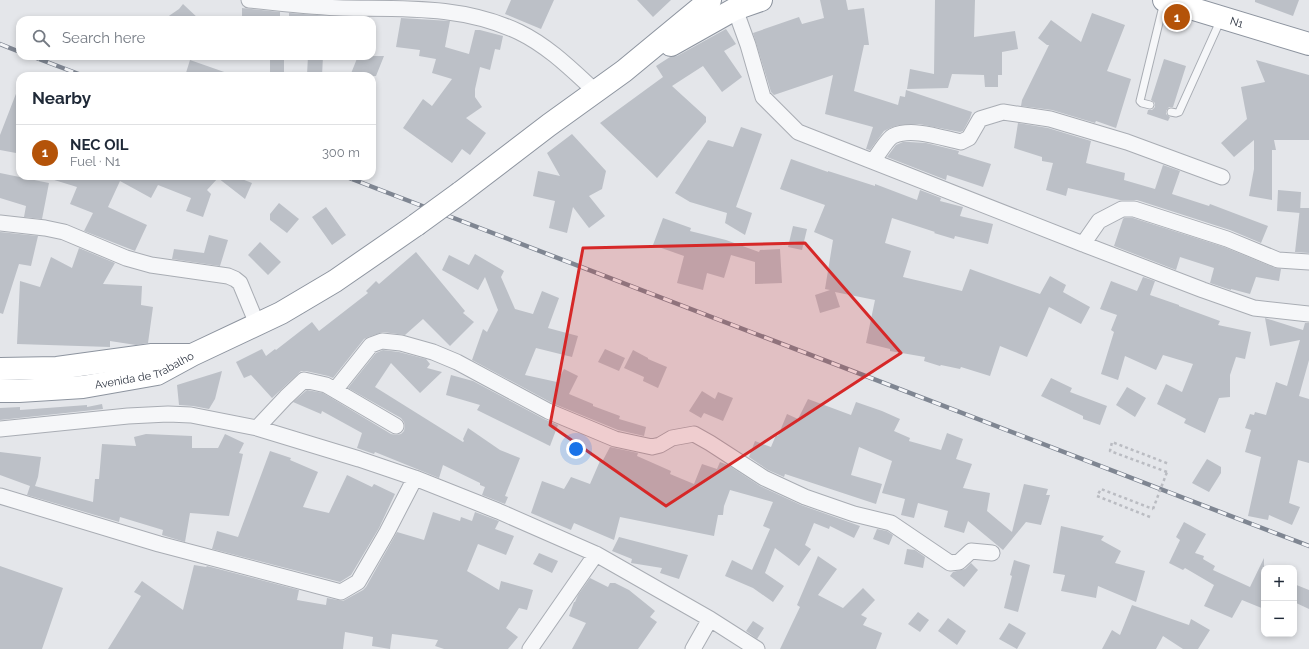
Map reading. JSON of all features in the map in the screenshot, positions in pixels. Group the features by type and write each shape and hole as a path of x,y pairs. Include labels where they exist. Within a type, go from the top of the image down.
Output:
{"highway":[{"path":"192,355 282,313 335,281 416,225 624,71 710,0"},
{"path":"624,71 735,9 761,0"},
{"name":"N1","path":"1164,0 1309,44"},
{"name":"Avenida de Trabalho","path":"0,369 57,368 152,355 192,355"},
{"name":"Avenida de Trabalho","path":"0,391 83,387 157,374 192,355"}],"street":[{"path":"249,0 338,7 438,10 470,15 497,22 550,50 595,91"},
{"path":"735,9 748,45 763,97 798,132 1203,290 1254,308 1309,314"},
{"path":"873,161 892,136 909,132 961,142 969,138 980,119 1003,112 1050,119 1120,140 1222,177"},
{"path":"1083,244 1099,222 1122,209 1134,209 1227,239 1278,260 1309,262"},
{"path":"0,223 45,228 64,232 126,258 151,265 228,276 240,283 257,324"},
{"path":"335,390 371,346 382,341 402,344 433,352 457,362 548,411 615,439 652,447 660,445 672,438 694,434 764,478 805,497 854,514 892,523 950,562 959,562 971,551 992,553"},
{"path":"257,428 304,380 326,385 396,426"},
{"path":"0,429 128,416 168,414 191,415 257,428 359,459 415,478 498,511 596,554 710,619 757,649"},
{"path":"0,496 159,544 341,592 358,582 387,532 415,478"},
{"path":"530,649 596,554"},
{"path":"693,649 710,619"}],"lane":[{"path":"1150,105 1142,104 1140,101 1164,0"},
{"path":"1171,112 1179,112 1221,18"}],"path":[{"path":"1150,517 1097,496 1101,489 1153,509 1167,472 1110,450 1112,442 1169,464"}],"highlighted area":[{"path":"805,243 901,353 666,506 550,425 583,248"}],"building":[{"path":"511,0 554,0 541,29 505,14"},
{"path":"637,0 671,0 653,17"},
{"path":"820,0 846,0 848,10 864,8 869,45 864,45 854,91 898,105 900,96 905,97 906,90 972,112 963,131 960,132 919,124 899,125 884,131 870,150 866,149 873,127 825,114 833,75 774,95 771,92 753,33 799,17 802,24 824,18"},
{"path":"935,0 975,0 974,37 1015,31 1018,49 1002,52 1002,75 998,75 998,87 985,87 984,75 952,74 948,88 907,89 910,69 934,74"},
{"path":"1255,0 1299,0 1293,16 1255,2"},
{"path":"183,4 196,16 169,16 179,9"},
{"path":"242,8 280,12 280,16 242,16"},
{"path":"289,13 331,16 289,16"},
{"path":"1092,13 1125,25 1107,71 1131,79 1116,128 1096,121 1095,123 1052,110 1021,106 1022,100 1049,45 1038,38 1051,20 1081,42"},
{"path":"401,18 450,21 445,47 469,54 475,30 503,36 500,50 495,49 490,70 480,67 475,89 475,97 482,107 466,118 486,133 470,155 462,149 452,163 403,128 423,99 432,106 452,79 432,73 436,59 419,56 420,50 396,47"},
{"path":"726,29 736,44 724,51 742,77 722,92 703,66 672,86 706,117 706,122 657,178 600,123 663,77 656,66 670,57 677,56"},
{"path":"376,56 384,56 376,76 376,72 352,72 356,60 376,60"},
{"path":"1164,59 1186,66 1173,107 1169,107 1166,111 1166,114 1170,117 1168,121 1147,114 1148,110 1152,110 1155,107 1155,103 1151,100"},
{"path":"190,60 224,72 186,72"},
{"path":"270,60 284,60 284,72 270,72"},
{"path":"308,60 323,60 322,72 307,72"},
{"path":"1256,60 1309,75 1309,140 1274,140 1276,150 1272,150 1272,200 1249,196 1254,169 1254,140 1234,157 1221,143 1247,119 1241,87 1265,82"},
{"path":"16,94 16,153 0,150 0,135"},
{"path":"1018,123 1048,128 1091,141 1086,163 1125,173 1124,180 1155,189 1163,165 1180,171 1172,194 1209,206 1210,204 1268,226 1261,243 1230,230 1137,200 1120,200 1068,188 1066,196 1046,190 1053,163 1042,161 1042,157 1014,148"},
{"path":"741,127 762,134 736,207 752,213 745,235 725,223 727,213 690,202 675,193 708,140 733,147"},
{"path":"572,134 606,171 602,189 589,196 605,216 589,228 573,207 567,233 549,228 555,201 533,196 538,171 560,176 547,153"},
{"path":"903,142 926,143 959,151 958,154 991,164 983,187 947,175 946,180 887,157 896,145"},
{"path":"791,159 875,186 875,184 917,200 920,190 941,198 940,201 963,207 960,216 993,224 988,244 955,236 954,239 892,218 885,243 911,251 903,277 962,291 970,269 1040,294 1050,276 1066,285 1063,292 1090,307 1081,324 1049,307 1027,357 1000,346 990,376 961,367 960,369 940,366 924,361 925,357 890,351 890,349 866,343 875,300 835,292 840,307 820,313 815,295 830,290 825,289 833,240 814,232 825,205 780,189"},
{"path":"0,173 16,176 16,180 34,180 49,183 42,219 24,217 26,206 0,198"},
{"path":"54,180 216,180 207,190 211,194 203,217 186,211 191,198 158,185 151,198 120,181 108,207 147,225 135,251 84,231 93,213 70,204 77,187"},
{"path":"221,180 244,180 252,183 245,199"},
{"path":"1278,190 1301,192 1300,213 1277,211"},
{"path":"279,203 299,219 287,233 270,220 270,214"},
{"path":"326,207 346,235 332,245 312,217"},
{"path":"1300,208 1309,208 1309,253 1295,252"},
{"path":"663,218 691,228 690,231 726,240 759,252 760,250 780,249 782,283 755,284 755,262 731,255 724,278 707,273 703,290 677,283 684,256 653,245"},
{"path":"1124,218 1133,218 1224,247 1275,268 1281,269 1279,281 1256,277 1250,294 1231,290 1210,283 1214,268 1180,257 1176,270 1114,246"},
{"path":"793,226 807,229 802,250 788,247"},
{"path":"0,232 38,236 31,266 19,264 3,314 0,313"},
{"path":"209,235 228,240 220,266 172,259 174,249 204,253"},
{"path":"260,242 281,262 268,275 248,255"},
{"path":"79,248 115,263 103,284 142,286 141,305 153,307 148,343 136,345 110,341 110,347 17,344 20,281 40,287 51,257 72,268"},
{"path":"416,252 465,311 463,313 474,322 450,346 423,319 405,335 383,332 364,339 333,378 301,371 272,398 251,375 244,378 236,362 262,349 266,356 312,322 319,331 368,293 366,291 376,281 379,284"},
{"path":"475,254 504,271 501,277 515,309 533,314 542,291 559,298 548,328 578,336 572,357 536,348 525,375 557,382 564,369 578,376 569,394 593,404 593,406 620,416 619,419 646,427 644,436 618,430 552,403 472,360 483,329 487,332 498,310 485,277 478,290 442,270 449,255 469,265"},
{"path":"1143,277 1155,281 1150,295 1220,321 1218,325 1251,332 1245,359 1236,357 1230,375 1230,397 1219,398 1205,433 1184,423 1186,419 1157,404 1166,384 1182,392 1193,364 1163,355 1156,370 1125,356 1118,380 1101,374 1114,332 1111,330 1117,315 1100,309 1111,281 1137,291"},
{"path":"1265,318 1303,330 1305,323 1309,323 1309,360 1299,396 1309,399 1309,463 1298,460 1289,503 1300,507 1292,525 1269,515 1268,520 1248,516 1261,457 1245,452 1251,430 1245,428 1250,414 1254,415 1255,412 1266,415 1276,382 1287,386 1300,340 1270,346"},
{"path":"605,349 625,358 619,371 598,362"},
{"path":"383,350 399,352 426,359 430,364 427,368 442,372 420,393 391,363 375,387 463,442 468,428 500,450 520,458 505,496 508,497 505,504 482,495 485,487 480,485 480,483 443,465 439,478 375,452 374,454 357,448 362,433 322,411 321,414 293,402 307,390 323,393 391,434 401,434 404,431 405,426 401,418 348,388 376,353"},
{"path":"633,350 648,359 667,367 658,388 643,381 644,377 624,368"},
{"path":"222,371 215,399 209,409 179,405 177,385"},
{"path":"451,375 473,381 558,425 550,446 477,410 480,405 446,395"},
{"path":"1051,378 1072,388 1070,392 1107,406 1100,425 1083,419 1083,416 1041,396"},
{"path":"1127,387 1146,398 1135,417 1116,405"},
{"path":"702,391 715,399 718,392 733,398 723,421 704,413 701,418 689,411"},
{"path":"808,399 851,415 856,402 882,411 900,419 894,431 910,438 909,441 941,450 947,433 963,439 956,459 972,464 963,488 990,493 987,511 1012,532 1024,484 1048,489 1046,495 1050,495 1041,525 1026,522 1003,550 968,521 964,533 944,527 948,511 918,503 914,518 901,515 905,499 882,493 892,461 859,447 851,475 882,484 876,504 785,474 784,477 768,470 749,457 755,441 771,447 776,435 778,436 787,414 798,419"},
{"path":"102,404 103,409 0,420 0,408 20,407 20,410 87,405 87,407"},
{"path":"146,434 192,436 192,448 218,448 225,434 244,443 239,453 243,454 229,516 190,513 185,542 162,535 163,530 120,517 119,522 27,495 30,486 0,475 0,452 41,457 35,486 93,502 95,479 99,479 102,444 136,446 134,437"},
{"path":"610,447 638,453 637,456 671,471 670,474 694,484 702,464 717,469 720,462 728,465 760,486 801,505 860,526 854,538 830,526 829,529 814,523 805,545 811,549 799,566 775,548 765,573 784,586 773,602 753,588 725,576 732,560 752,570 770,529 763,526 773,502 730,490 724,506 723,515 718,515 714,536 620,517 614,540 574,523 571,530 531,513 542,481 564,489 571,477 590,484 600,461 602,462"},
{"path":"270,451 291,458 290,460 318,472 303,507 329,513 347,475 372,487 374,484 395,494 379,528 351,575 340,582 212,549 217,531 238,537"},
{"path":"1207,459 1221,467 1221,473 1209,492 1192,483"},
{"path":"433,512 460,521 461,517 472,521 475,512 499,521 495,529 514,536 506,555 478,544 467,571 499,590 501,581 533,590 527,610 519,608 506,628 518,637 508,649 444,649 435,646 438,640 392,634 390,649 372,646 373,637 345,632 343,649 108,649 141,596 134,592 142,581 183,610 194,565 207,566 299,590 297,600 326,605 327,598 343,601 366,587 397,532 424,540"},
{"path":"1184,522 1206,534 1195,553 1204,556 1203,559 1215,566 1213,570 1250,587 1264,558 1264,565 1261,565 1261,608 1242,600 1232,618 1204,606 1214,585 1185,568 1183,570 1169,563 1180,540 1176,537"},
{"path":"1061,526 1104,536 1101,540 1121,551 1115,563 1145,571 1136,602 1098,586 1096,598 1061,591 1065,575 1053,573"},
{"path":"877,529 887,531 893,535 889,545 873,539"},
{"path":"619,537 688,555 679,579 660,573 662,568 631,563 632,559 612,551"},
{"path":"907,549 915,550 925,557 923,568 904,564"},
{"path":"539,553 558,561 552,573 533,564"},
{"path":"818,556 837,569 818,595 843,608 863,588 875,600 861,615 867,618 863,625 882,633 876,649 780,649 800,607 797,605"},
{"path":"1014,560 1030,565 1018,612 1004,608 1012,576 1010,575"},
{"path":"971,563 978,570 964,587 950,576 953,572 965,569"},
{"path":"0,566 63,588 42,649 0,649"},
{"path":"590,578 608,587 610,583 615,583 629,590 655,611 650,617 657,622 638,649 572,649 586,623 569,616 574,602"},
{"path":"1297,585 1309,590 1309,609 1297,603"},
{"path":"1132,605 1189,625 1191,619 1210,630 1198,649 1183,649 1163,636 1156,649 1102,649 1112,630 1120,635"},
{"path":"918,612 929,620 920,632 908,624"},
{"path":"948,618 966,631 957,645 938,631"},
{"path":"753,621 764,628 757,639 746,631"},
{"path":"1009,623 1026,633 1017,649 999,639"}],"railway":[{"path":"0,44 16,50"},
{"path":"42,60 73,72"},
{"path":"354,180 1309,546"}],"place":[{"name":"NEC OIL","path":"1177,17"}]}
